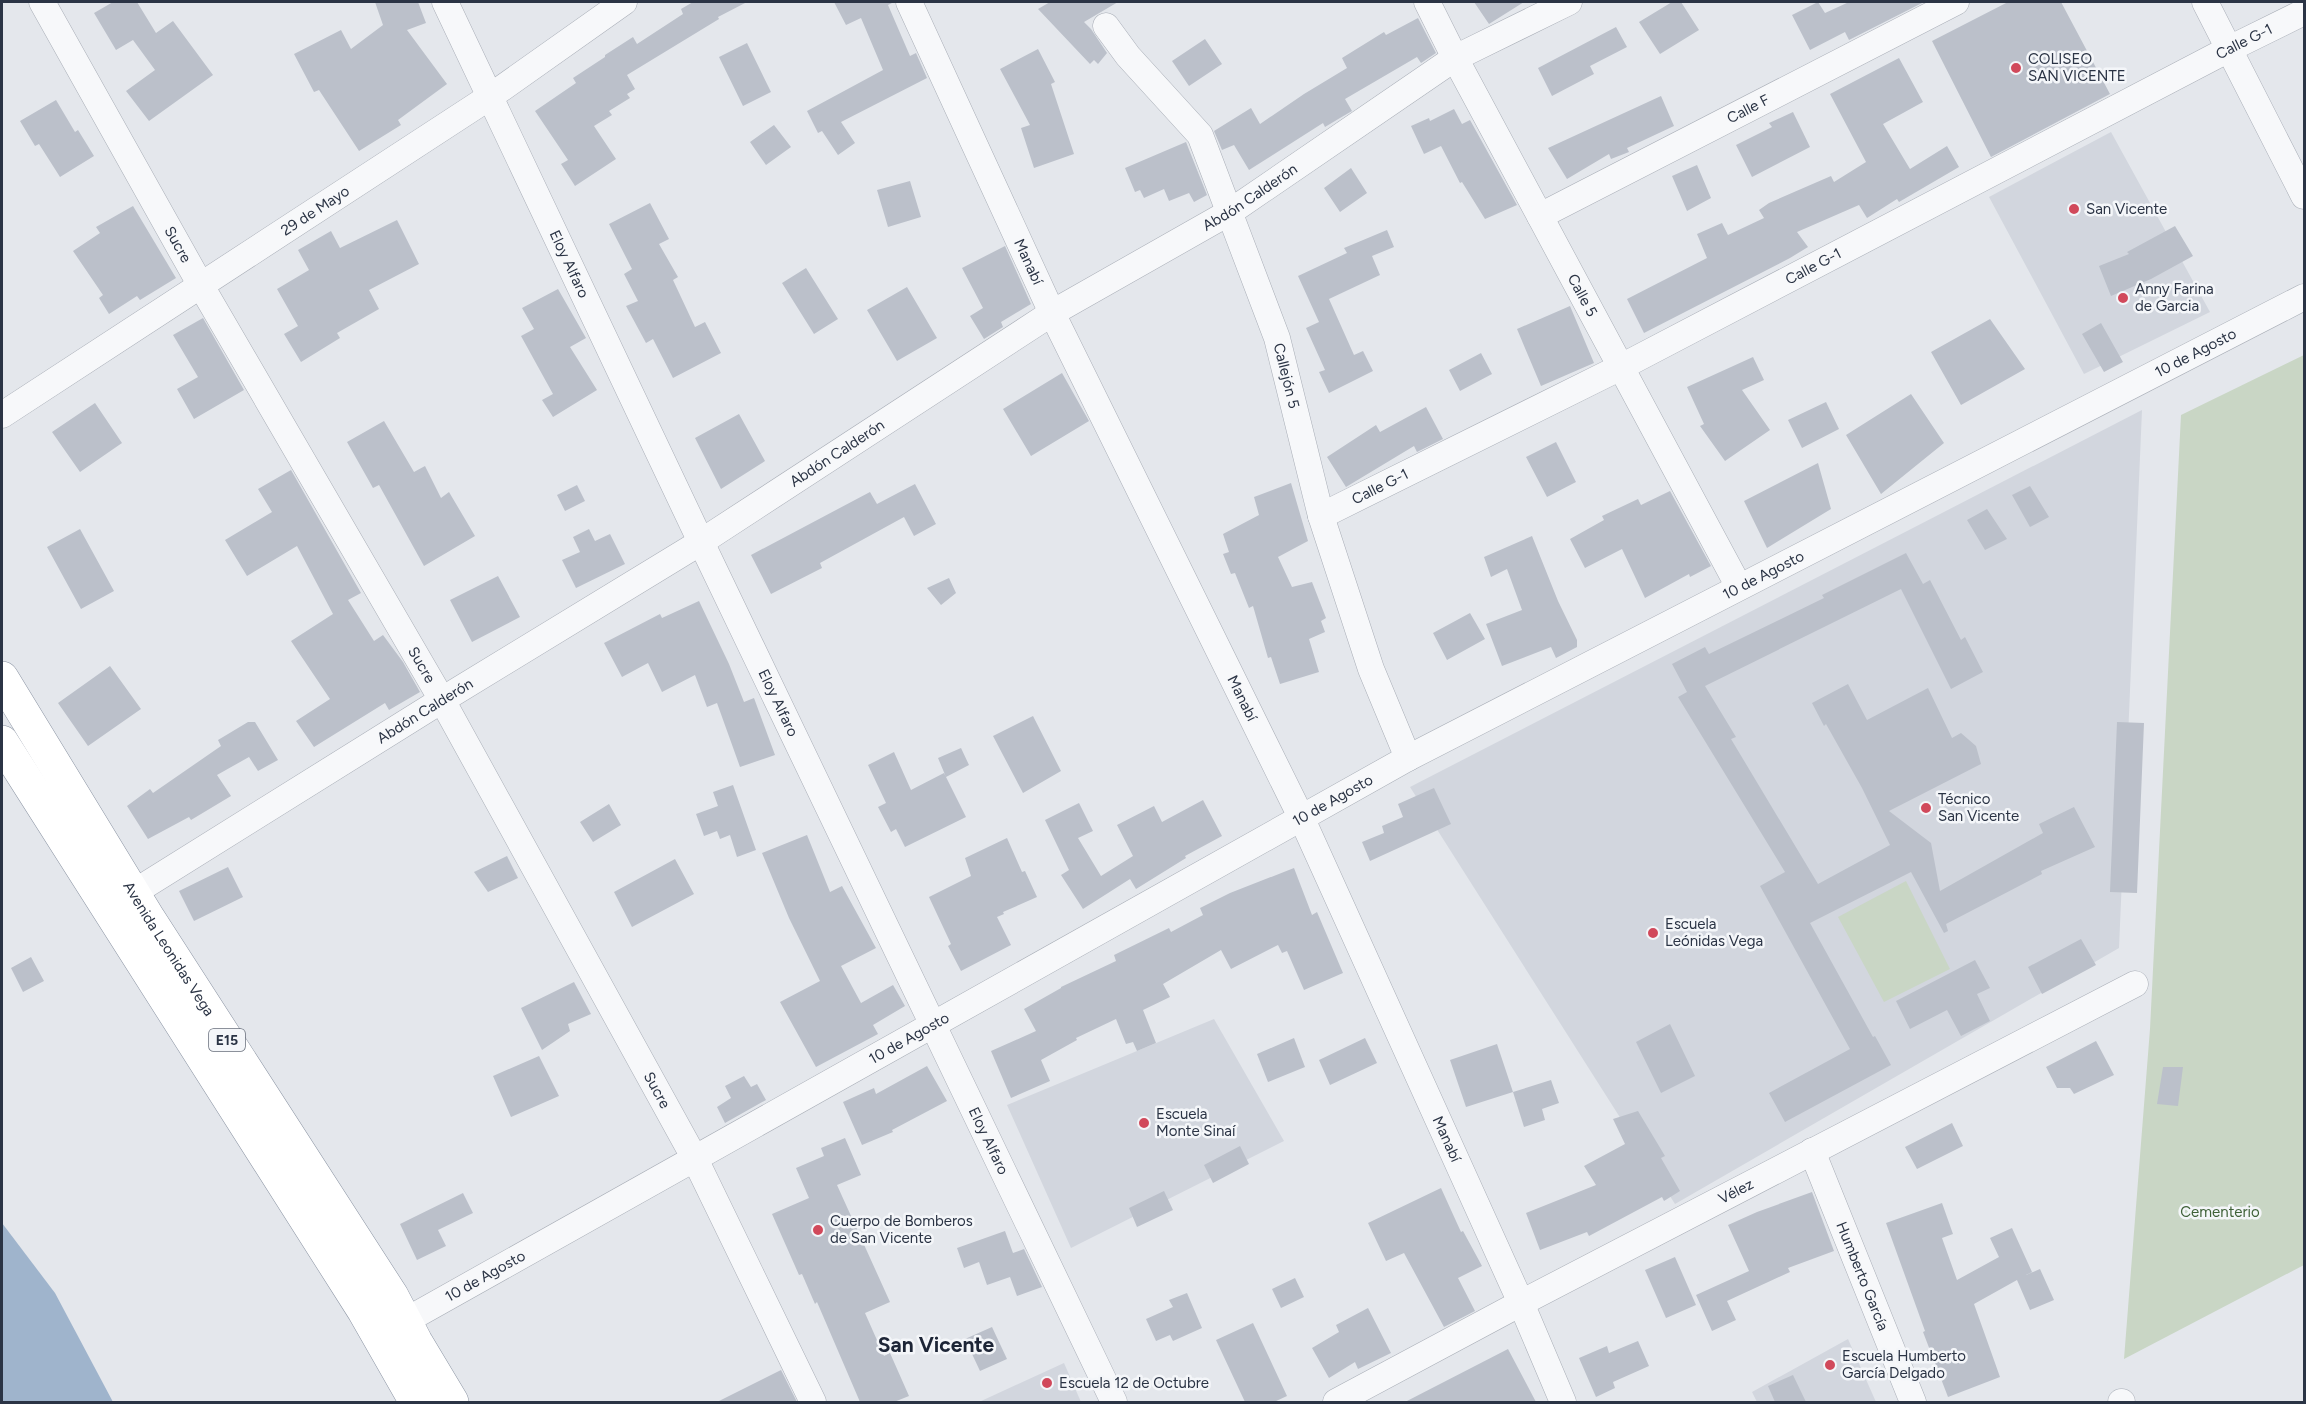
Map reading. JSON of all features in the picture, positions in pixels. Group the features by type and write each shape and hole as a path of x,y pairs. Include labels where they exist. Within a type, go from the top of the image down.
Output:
{"highway":[{"name":"Avenida Leonidas Vega","path":"2,678 121,901 416,1402"},
{"name":"Avenida Leonidas Vega","path":"2,742 121,901 149,919 392,1296 452,1402"}],"street":[{"name":"Sucre","path":"42,2 200,284 442,700 695,1159 813,1402"},
{"name":"Eloy Alfaro","path":"445,2 701,542 935,1025 1114,1402"},
{"name":"29 de Mayo","path":"2,415 491,96 624,2"},
{"name":"Manabí","path":"909,2 1052,313 1302,819 1521,1303 1563,1402"},
{"name":"Calle 5","path":"1427,2 1739,587"},
{"name":"Abdón Calderón","path":"121,901 442,700 701,542 1052,313 1230,212 1455,58 1569,2"},
{"name":"Calle F","path":"1540,216 1956,2"},
{"path":"2205,2 2304,196"},
{"name":"Calle G-1","path":"1321,516 1621,367 2304,12"},
{"name":"Callejón 5","path":"1106,26 1128,56 1200,135 1277,338 1321,516 1371,669 1408,758"},
{"name":"10 de Agosto","path":"378,1336 1408,758 2304,297"},
{"name":"Vélez","path":"1336,1402 1521,1303 2135,984"},
{"name":"Humberto García","path":"1812,1151 1913,1402"}],"shaded area":[{"path":"2111,132 2210,312 2084,374 1989,197"},
{"name":"Técnico San Vicente","path":"2142,410 2119,948 1675,1204 1410,787"},
{"name":"Escuela Monte Sinaí","path":"1214,1019 1284,1141 1071,1248 1007,1105"},
{"name":"Escuela Humberto García Delgado","path":"1848,1339 1876,1402 1757,1402 1752,1392"},
{"name":"Escuela 12 de Octubre","path":"1064,1363 1081,1402 979,1402"}],"green space":[{"name":"Cementerio","path":"2304,355 2304,1265 2124,1359 2150,1029 2181,415"},
{"path":"1906,881 1950,969 1884,1002 1838,917"}],"water":[{"path":"2,1223 55,1293 113,1402 2,1402"}],"building":[{"path":"113,2 137,2 156,33 173,21 213,75 149,121 126,91 155,70 133,40 116,50 94,13"},
{"path":"375,2 418,2 426,23 407,30 447,84 398,120 401,125 359,151 319,90 314,92 294,54 341,30 351,49 383,25"},
{"path":"693,2 747,2 718,17 719,19 627,75 635,89 627,94 630,98 609,111 612,115 594,126 616,159 575,186 561,164 568,160 535,111 576,83 573,78 605,55 633,37 637,44 683,14 681,9"},
{"path":"834,2 894,2 888,5 910,56 916,53 927,78 841,122 855,143 838,155 822,131 818,133 807,111 883,70 861,18 846,25"},
{"path":"1050,2 1118,2 1084,22 1107,53 1098,64 1094,60 1090,64 1038,9"},
{"path":"1474,2 1524,2 1489,24"},
{"path":"1672,2 1681,2 1699,30 1660,54 1639,22"},
{"path":"1818,2 1825,13 1849,2 1924,2 1849,40 1845,32 1810,50 1792,15"},
{"path":"2008,2 2061,2 2110,94 1991,157 1932,41"},
{"path":"1418,18 1436,53 1421,63 1417,57 1345,99 1352,111 1325,127 1323,123 1249,170 1234,145 1222,150 1214,131 1251,108 1260,124 1347,68 1342,58 1384,32 1386,35"},
{"path":"1616,27 1627,47 1590,66 1594,74 1552,96 1538,68"},
{"path":"1205,39 1222,64 1189,86 1172,61"},
{"path":"747,43 771,92 743,106 719,57"},
{"path":"1038,49 1055,82 1051,84 1074,154 1034,168 1021,128 1030,125 1000,69"},
{"path":"1899,58 1923,102 1883,124 1910,169 1947,146 1959,167 1899,202 1897,199 1867,218 1859,205 1797,232 1808,247 1644,333 1627,299 1707,258 1697,234 1722,223 1728,235 1764,218 1759,210 1769,203 1831,176 1834,182 1866,162 1830,94"},
{"path":"1661,96 1674,126 1627,148 1629,152 1611,159 1609,154 1567,179 1548,148"},
{"path":"56,100 75,132 78,130 94,156 60,177 39,144 35,146 20,121"},
{"path":"1454,109 1462,124 1470,120 1517,205 1485,219 1462,182 1460,183 1441,146 1424,154 1411,126 1429,118 1430,121"},
{"path":"1793,112 1810,147 1752,177 1736,145 1772,127 1769,123"},
{"path":"774,125 791,147 766,165 750,142"},
{"path":"1186,142 1207,195 1194,202 1189,193 1169,201 1164,189 1144,198 1140,190 1135,192 1125,168"},
{"path":"1697,165 1711,198 1687,211 1672,176"},
{"path":"1351,168 1367,193 1340,212 1324,188"},
{"path":"910,181 921,217 888,227 877,190"},
{"path":"650,203 669,239 659,244 678,277 673,280 695,327 705,322 721,353 673,378 653,339 646,343 626,306 638,301 624,274 632,269 609,224"},
{"path":"133,206 176,278 140,300 137,296 109,314 99,298 103,295 73,251 100,233 96,227"},
{"path":"397,220 419,264 369,290 379,309 337,333 340,338 301,362 284,334 298,326 277,289 309,270 298,250 331,231 340,248"},
{"path":"2175,226 2193,256 2151,279 2111,296 2099,266 2129,254 2127,252"},
{"path":"1387,230 1394,247 1372,256 1380,275 1329,299 1354,355 1363,351 1373,371 1329,393 1319,372 1325,370 1306,328 1319,322 1298,276 1347,253 1344,248"},
{"path":"1005,246 1031,304 1001,322 1003,327 984,339 970,316 983,308 962,268"},
{"path":"806,268 838,319 814,334 782,283"},
{"path":"907,287 937,338 897,361 867,310"},
{"path":"558,289 586,338 570,347 597,390 553,417 542,400 553,394 521,336 534,329 522,308"},
{"path":"1570,306 1594,363 1541,386 1517,329"},
{"path":"203,318 244,390 194,419 177,389 198,377 173,335"},
{"path":"1990,319 2025,369 1961,405 1931,352"},
{"path":"2101,323 2123,362 2104,372 2082,334"},
{"path":"1481,353 1492,374 1460,391 1449,370"},
{"path":"1753,357 1764,380 1742,390 1770,430 1725,461 1700,426 1704,424 1687,387"},
{"path":"1062,373 1089,421 1031,456 1003,409"},
{"path":"1911,394 1944,443 1881,494 1846,435"},
{"path":"1826,402 1839,429 1802,448 1788,420"},
{"path":"95,403 122,443 80,472 52,432"},
{"path":"1426,407 1443,439 1417,452 1414,446 1346,487 1327,457 1376,425 1380,432"},
{"path":"739,414 765,461 721,489 695,438"},
{"path":"384,421 414,472 425,466 441,498 449,492 475,536 424,566 379,485 373,488 347,442"},
{"path":"1556,442 1576,482 1547,497 1526,457"},
{"path":"1818,463 1831,509 1767,548 1744,501"},
{"path":"291,470 361,593 348,600 374,641 383,635 403,662 420,692 389,710 385,703 314,747 296,721 330,699 291,641 333,614 297,546 247,576 225,540 272,512 258,489"},
{"path":"1291,483 1308,541 1278,557 1292,587 1312,582 1326,618 1321,621 1325,632 1309,639 1319,672 1280,684 1271,657 1268,658 1253,606 1249,608 1235,573 1231,574 1223,554 1229,552 1223,534 1259,515 1254,497"},
{"path":"915,484 936,524 914,536 904,517 820,563 822,568 771,594 751,555 870,492 877,504"},
{"path":"577,485 585,501 565,511 557,495"},
{"path":"2030,486 2049,517 2030,527 2012,495"},
{"path":"1670,491 1711,566 1690,577 1689,574 1645,598 1622,549 1585,568 1570,539 1604,520 1602,516 1638,499 1641,505"},
{"path":"1987,509 2007,539 1985,550 1967,520"},
{"path":"80,529 114,591 81,609 47,547"},
{"path":"589,529 595,541 610,534 625,564 576,588 562,560 580,552 573,537"},
{"path":"1532,536 1558,601 1577,640 1577,647 1556,658 1551,647 1502,666 1486,624 1522,610 1507,569 1491,577 1484,557"},
{"path":"1906,553 1923,584 1930,580 1961,640 1965,637 1983,672 1951,689 1901,589 1705,686 1736,737 1731,739 1818,884 1890,845 1862,788 1812,703 1848,684 1867,720 1928,688 1952,738 1961,733 1976,746 1981,764 1889,811 1931,843 1940,891 2043,833 2039,824 2074,807 2095,847 2041,871 2042,874 1946,924 1948,931 1944,933 1911,872 1810,923 1891,1065 1785,1122 1769,1093 1850,1049 1760,886 1785,872 1678,697 1687,692 1672,664 1705,647 1709,654 1824,598 1822,595"},
{"path":"498,576 520,617 472,642 450,600"},
{"path":"949,578 956,593 941,605 927,588"},
{"path":"699,601 744,702 754,698 775,755 740,767 717,703 707,707 695,675 662,692 648,663 622,677 604,643 660,614 662,618"},
{"path":"1470,613 1485,639 1447,660 1433,633"},
{"path":"110,666 141,709 88,746 58,703"},
{"path":"1033,716 1061,771 1023,793 993,736"},
{"path":"248,722 255,722 278,760 258,771 249,757 217,775 231,796 191,820 189,817 148,839 127,806 150,789 153,793 221,746 218,740"},
{"path":"2117,722 2144,723 2137,893 2110,892"},
{"path":"961,748 969,765 946,777 938,758"},
{"path":"894,752 911,790 944,773 966,817 905,847 896,829 891,832 878,807 886,803 868,765"},
{"path":"733,785 756,850 737,857 730,835 720,839 717,831 704,836 696,814 718,806 713,792"},
{"path":"1434,788 1451,824 1370,861 1362,842 1384,833 1382,826 1403,817 1398,804"},
{"path":"1203,800 1222,836 1185,856 1186,858 1136,889 1130,879 1083,909 1061,875 1069,870 1045,820 1079,803 1093,831 1078,838 1101,876 1133,856 1117,825 1154,806 1162,822"},
{"path":"609,804 621,825 593,842 580,822"},
{"path":"807,835 830,892 842,886 876,948 841,966 861,1003 893,985 905,1006 873,1025 878,1034 816,1067 780,1002 820,981 789,918 762,853"},
{"path":"1007,838 1022,872 1025,871 1037,897 997,917 1011,945 961,971 948,946 951,944 929,897 971,876 965,858"},
{"path":"507,856 518,878 488,892 474,872"},
{"path":"675,859 694,894 632,927 614,892"},
{"path":"228,867 243,897 194,921 179,891"},
{"path":"1294,868 1312,915 1317,912 1343,973 1304,990 1287,951 1282,953 1278,945 1231,969 1221,950 1163,984 1170,997 1143,1010 1156,1043 1137,1051 1133,1042 1126,1044 1116,1019 1076,1038 1077,1040 1041,1060 1050,1081 1011,1098 991,1051 1036,1031 1024,1009 1061,987 1116,961 1114,955 1169,928 1171,932 1203,915 1200,908 1230,893"},
{"path":"2081,939 2096,965 2042,994 2028,967"},
{"path":"31,957 44,981 23,992 11,968"},
{"path":"1975,960 1990,988 1977,994 1990,1021 1961,1036 1947,1010 1910,1029 1896,1001"},
{"path":"574,982 591,1014 568,1024 570,1031 542,1050 521,1008"},
{"path":"1670,1024 1695,1076 1661,1093 1636,1042"},
{"path":"1294,1038 1305,1067 1268,1082 1257,1054"},
{"path":"1365,1038 1377,1063 1330,1085 1319,1060"},
{"path":"2096,1041 2114,1075 2074,1094 2070,1088 2057,1088 2046,1067"},
{"path":"1497,1044 1513,1092 1466,1107 1450,1060"},
{"path":"539,1056 559,1096 511,1117 493,1076"},
{"path":"927,1066 947,1101 892,1130 893,1132 862,1145 843,1102 874,1088 876,1094"},
{"path":"2163,1067 2183,1067 2178,1106 2157,1104"},
{"path":"744,1076 751,1087 757,1084 766,1100 725,1123 717,1107 731,1098 725,1086"},
{"path":"1551,1080 1559,1103 1542,1109 1545,1120 1524,1127 1513,1092"},
{"path":"1638,1111 1665,1156 1661,1158 1680,1191 1664,1201 1662,1197 1589,1236 1587,1232 1540,1250 1526,1213 1596,1185 1584,1166 1625,1144 1613,1119"},
{"path":"1952,1123 1963,1146 1917,1169 1905,1147"},
{"path":"845,1138 861,1175 837,1185 890,1302 865,1313 884,1356 890,1353 909,1396 894,1402 860,1402 817,1302 815,1304 802,1274 799,1275 772,1214 809,1198 796,1168 824,1156 821,1148"},
{"path":"1240,1146 1249,1164 1213,1183 1204,1165"},
{"path":"1441,1188 1461,1232 1463,1231 1482,1266 1458,1278 1475,1311 1444,1327 1404,1253 1386,1261 1368,1223"},
{"path":"1164,1191 1173,1210 1137,1227 1129,1208"},
{"path":"1812,1192 1834,1251 1788,1268 1790,1272 1727,1301 1736,1320 1712,1331 1696,1295 1749,1271 1728,1225"},
{"path":"463,1193 473,1213 438,1230 446,1246 417,1260 400,1224"},
{"path":"1942,1203 1953,1234 1942,1238 1957,1280 1999,1257 1990,1238 2012,1228 2032,1272 2026,1275 2040,1269 2054,1300 2030,1310 2017,1280 1974,1304 2000,1377 1948,1397 1886,1223"},
{"path":"1005,1231 1013,1253 1024,1249 1042,1287 1017,1296 1010,1277 987,1285 979,1262 964,1268 957,1248"},
{"path":"1675,1257 1696,1305 1666,1318 1645,1270"},
{"path":"1295,1278 1304,1297 1281,1308 1272,1289"},
{"path":"1187,1293 1202,1328 1173,1341 1170,1335 1156,1341 1146,1319 1173,1307 1169,1300"},
{"path":"1368,1308 1391,1353 1358,1369 1355,1362 1329,1378 1312,1348 1339,1332 1336,1325"},
{"path":"1253,1323 1287,1396 1274,1402 1245,1402 1216,1340"},
{"path":"992,1327 1007,1359 980,1371 965,1339"},
{"path":"1638,1341 1649,1366 1613,1382 1615,1388 1596,1397 1579,1358 1607,1346 1609,1353"},
{"path":"1508,1349 1536,1402 1405,1402"},
{"path":"781,1370 797,1402 717,1402"},
{"path":"1793,1375 1806,1402 1775,1402 1768,1386"}],"place":[{"name":"COLISEO SAN VICENTE","path":"2016,68"},
{"name":"San Vicente","path":"2074,209"},
{"name":"Anny Farina de Garcia","path":"2123,298"},
{"name":"Técnico San Vicente","path":"1926,808"},
{"name":"Escuela Leónidas Vega","path":"1653,933"},
{"name":"Escuela Monte Sinaí","path":"1144,1123"},
{"name":"Cuerpo de Bomberos de San Vicente","path":"818,1230"},
{"name":"Escuela Humberto García Delgado","path":"1830,1365"},
{"name":"Escuela 12 de Octubre","path":"1047,1383"}],"district":[{"name":"San Vicente","path":"936,1344"}]}
